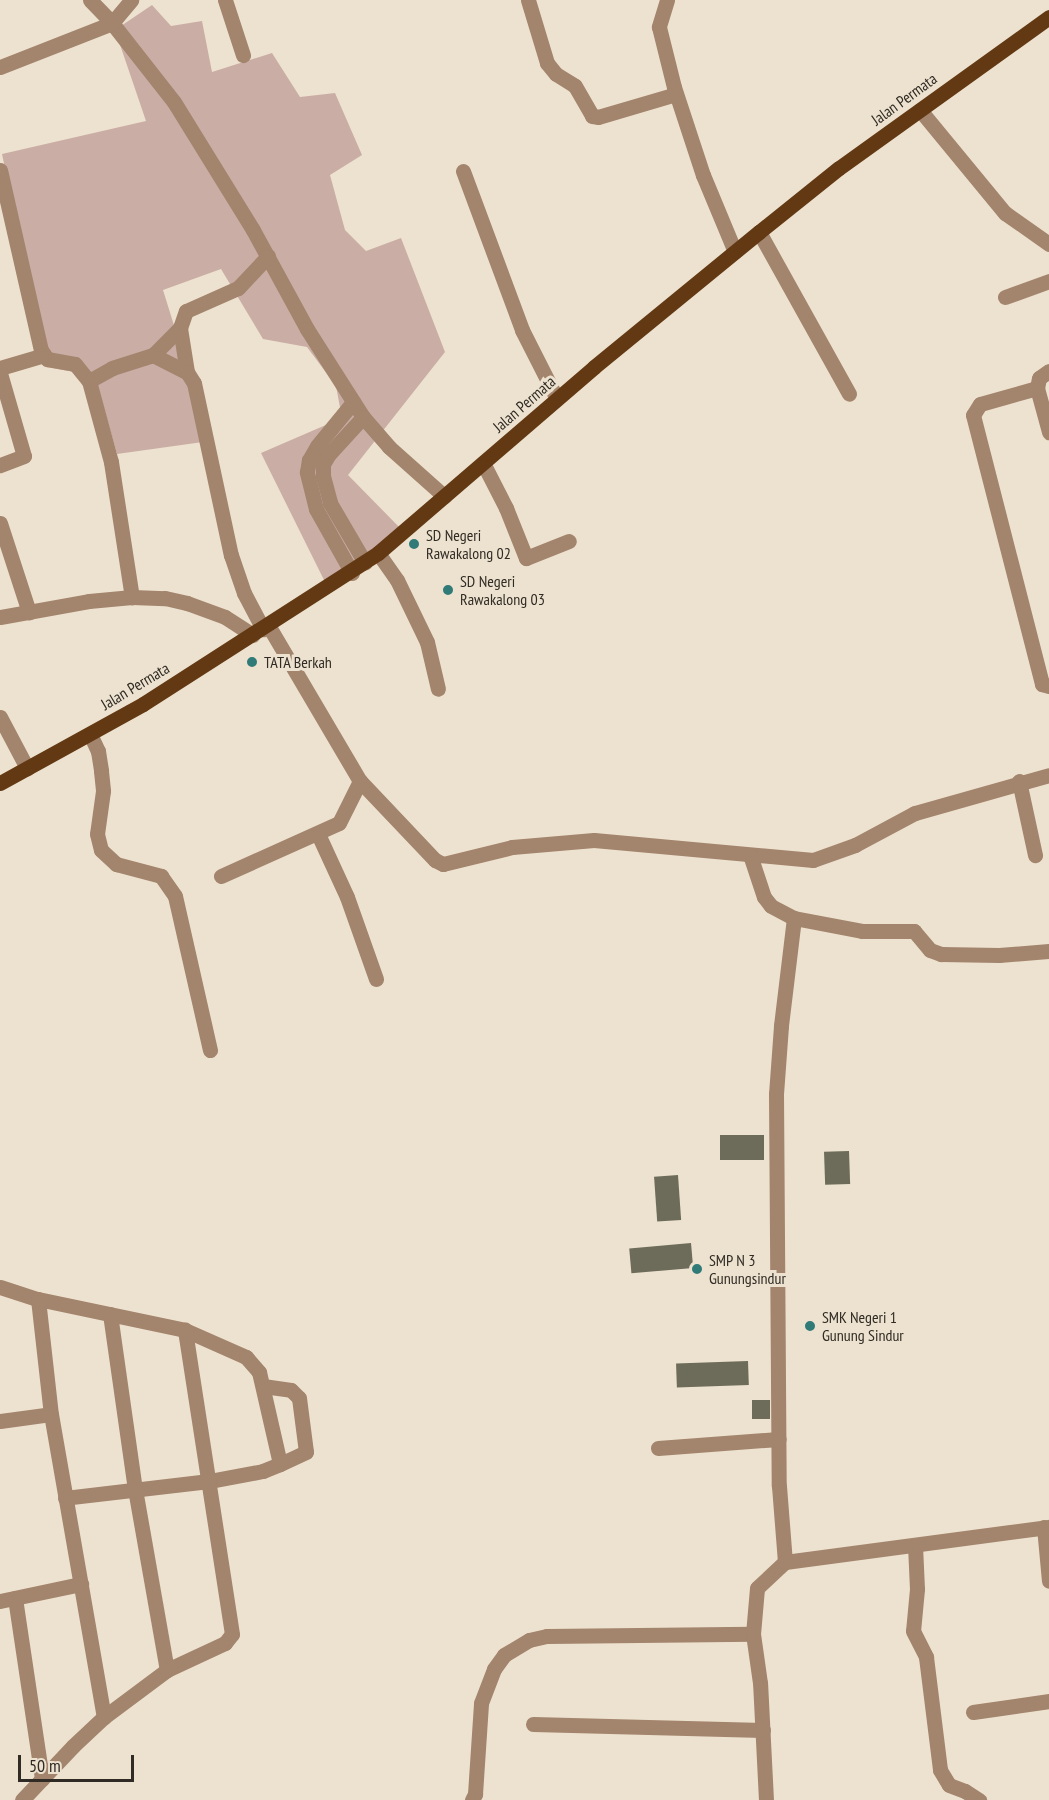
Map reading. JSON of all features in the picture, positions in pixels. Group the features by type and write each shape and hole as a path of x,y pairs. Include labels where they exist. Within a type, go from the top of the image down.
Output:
{"main road":[{"name":"Jalan Permata","path":"0,783 143,704 352,573 557,399 839,168 1049,17"}],"street":[{"path":"90,0 112,23 174,102 267,256 307,329 363,417 389,447 444,496"},
{"path":"0,67 112,23 131,0"},
{"path":"225,0 243,55"},
{"path":"528,0 547,63 556,74 575,86 592,116 598,117 676,94"},
{"path":"667,0 659,27 676,94 703,175 735,252"},
{"path":"920,110 1005,213 1049,244"},
{"path":"0,170 44,355 47,359 75,364 89,381 111,462 132,597"},
{"path":"463,171 522,330 557,399"},
{"path":"759,232 849,394"},
{"path":"89,381 112,369 153,354 180,328 186,311 238,288 267,256"},
{"path":"1005,297 1049,281"},
{"path":"180,328 187,372 194,383 231,555 244,593 262,630 360,781 435,860 443,864 512,847 594,840 813,860 855,845 915,813 1049,775"},
{"path":"153,354 187,372"},
{"path":"0,368 44,355"},
{"path":"1049,371 1039,378 1037,388 1049,432"},
{"path":"0,374 24,456 0,465"},
{"path":"1037,388 980,404 973,415 1042,684 1049,686"},
{"path":"352,573 316,509 306,472 309,460 317,446 353,402"},
{"path":"363,417 329,454 323,464 323,476 330,503 365,563"},
{"path":"483,463 506,508 526,558 569,541"},
{"path":"0,522 29,612"},
{"path":"378,553 397,580 427,642 438,689"},
{"path":"0,617 132,597 165,598 187,603 262,630"},
{"path":"0,717 27,768"},
{"path":"90,734 98,751 101,771 102,791 97,834 100,850 116,864 161,876 175,896 210,1050"},
{"path":"221,876 339,823 360,781"},
{"path":"1019,782 1035,855"},
{"path":"318,834 347,897 375,979"},
{"path":"750,855 764,897 771,906 794,918 862,931 914,931 930,950 941,954 999,955 1049,951"},
{"path":"785,1562 781,1527 779,1439 776,1094 781,1026 794,918"},
{"path":"0,1287 38,1299 185,1330 246,1357 259,1372 280,1464"},
{"path":"38,1299 51,1414 104,1717"},
{"path":"110,1314 135,1489 167,1670"},
{"path":"22,1800 104,1717 167,1670 225,1643 232,1634 185,1330"},
{"path":"65,1498 209,1481 263,1471 306,1452 299,1398 291,1390 263,1386"},
{"path":"0,1421 51,1414"},
{"path":"658,1448 779,1439"},
{"path":"766,1800 760,1683 753,1634 757,1588 785,1562 1046,1527 1049,1581"},
{"path":"915,1545 917,1589 913,1631 926,1657 940,1770 949,1785 979,1800"},
{"path":"42,1779 7,1599 81,1584"},
{"path":"472,1800 475,1794 481,1703 494,1669 504,1655 529,1640 547,1636 753,1634"},
{"path":"973,1712 1049,1701"},
{"path":"533,1724 763,1730"}],"shaded area":[{"path":"152,5 171,26 202,21 212,72 272,53 300,97 335,93 362,155 330,175 345,230 366,251 401,238 445,352 348,475 401,529 326,584 261,453 342,418 336,386 307,347 263,339 221,269 163,290 210,441 117,454 95,376 47,367 2,154 146,121 115,30"}],"building":[{"path":"720,1135 764,1135 764,1160 720,1160"},
{"path":"849,1151 850,1184 825,1185 824,1152"},
{"path":"678,1175 681,1220 657,1222 654,1177"},
{"path":"691,1243 693,1268 631,1273 629,1248"},
{"path":"748,1361 749,1385 677,1387 676,1364"},
{"path":"752,1400 770,1400 770,1419 752,1419"}],"place":[{"name":"SD Negeri Rawakalong 02","path":"414,544"},
{"name":"SD Negeri Rawakalong 03","path":"448,590"},
{"name":"TATA Berkah","path":"252,662"},
{"name":"SMP N 3 Gunungsindur","path":"697,1269"},
{"name":"SMK Negeri 1 Gunung Sindur","path":"810,1326"}]}
